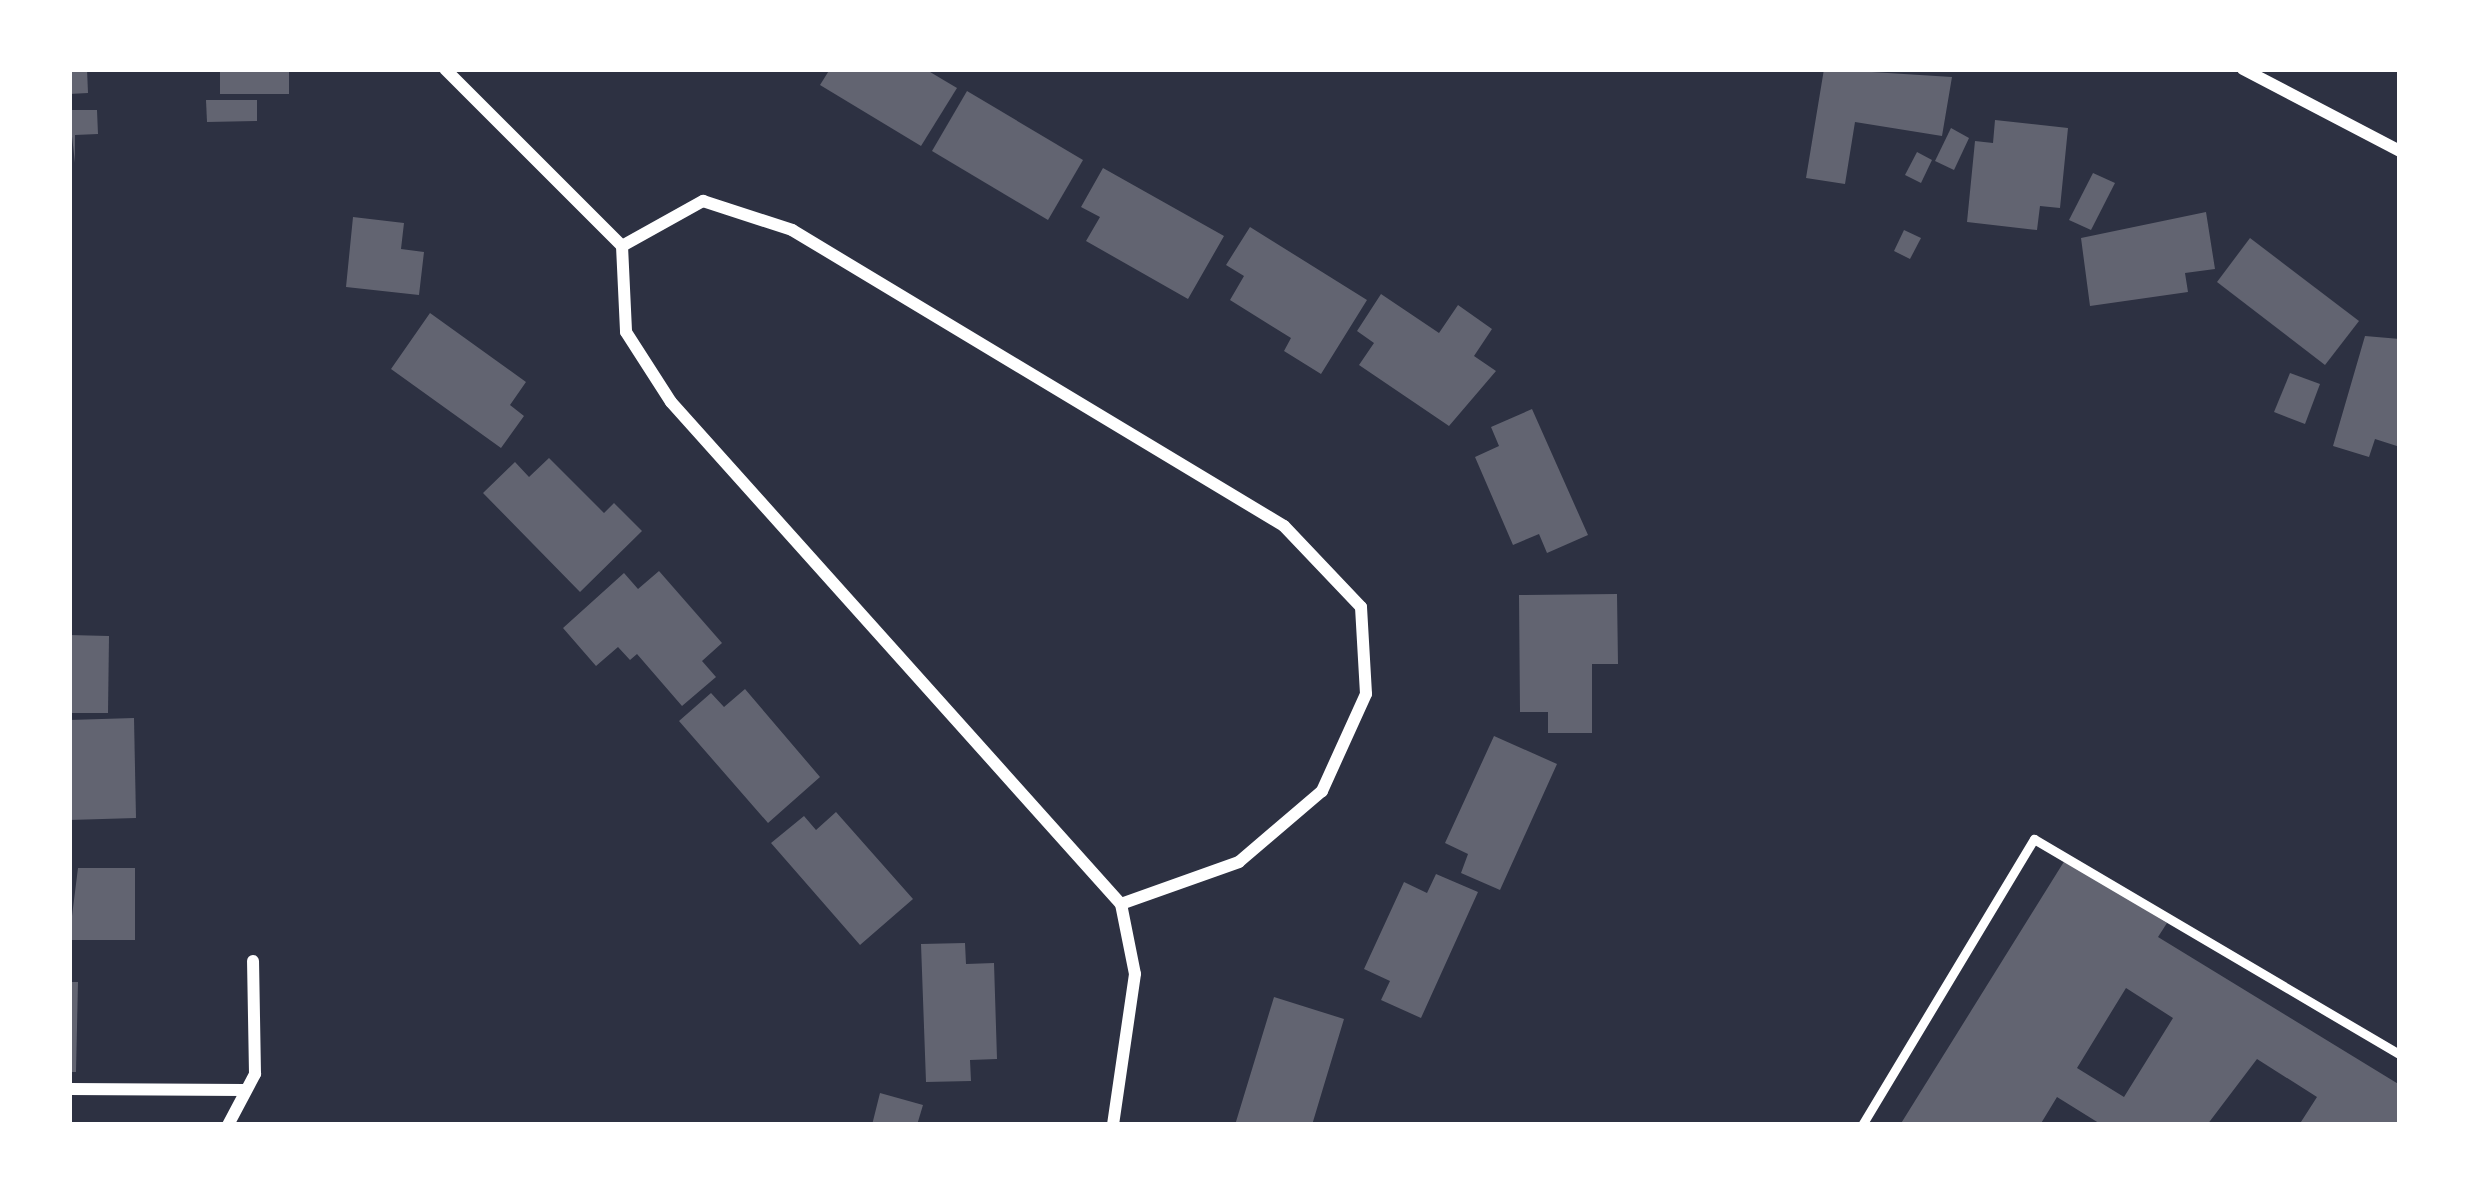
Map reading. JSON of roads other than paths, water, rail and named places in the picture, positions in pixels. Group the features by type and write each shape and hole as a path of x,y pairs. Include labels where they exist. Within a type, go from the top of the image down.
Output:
{"street":[{"path":"445,69 622,246 626,332 671,403 1121,904 1136,974 1113,1125"},
{"path":"2243,69 2400,151"},
{"path":"622,246 704,201 792,230 1284,526 1360,607 1366,694 1322,791 1239,862 1121,904"},
{"path":"228,1125 255,1074 253,962"},
{"path":"69,1089 244,1090"}],"lane":[{"path":"1862,1125 2034,839 2400,1054"}]}
